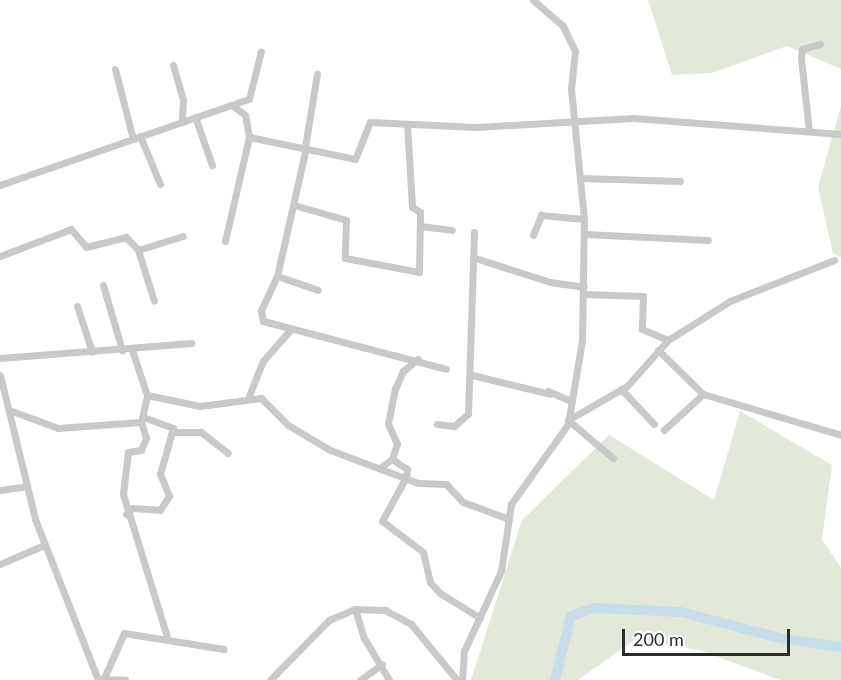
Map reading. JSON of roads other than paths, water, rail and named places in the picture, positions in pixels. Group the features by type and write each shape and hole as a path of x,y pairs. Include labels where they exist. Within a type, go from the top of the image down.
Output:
{"street":[{"path":"460,680 465,651 501,572 508,519 518,492 552,452 568,420 584,290 585,234 574,123 575,51 563,26 533,0"},
{"path":"809,131 802,49 820,44"},
{"path":"0,185 233,106 253,92 261,51"},
{"path":"172,65 183,99 182,122"},
{"path":"115,69 136,138 160,183"},
{"path":"317,74 294,205 277,276 261,311 263,321 418,359 447,369"},
{"path":"225,241 249,137 245,115 233,106"},
{"path":"195,117 212,165"},
{"path":"249,137 355,159 366,123 574,123 633,118 841,134"},
{"path":"294,205 346,220 345,258 419,272 420,212 412,207 407,124"},
{"path":"580,178 680,181"},
{"path":"533,235 541,215 584,219"},
{"path":"420,226 452,231"},
{"path":"0,256 70,229 86,247 126,237 138,250 154,301"},
{"path":"437,424 465,421 472,375 474,232"},
{"path":"585,234 708,240"},
{"path":"138,250 183,236"},
{"path":"475,258 550,282 584,290 643,296 642,329 668,340"},
{"path":"568,420 621,389 668,340 759,286 834,260"},
{"path":"277,276 318,290"},
{"path":"103,285 122,350"},
{"path":"77,306 92,352"},
{"path":"248,398 262,361 291,329"},
{"path":"0,358 132,350 191,343"},
{"path":"132,350 147,395 144,420 146,438 141,450 128,452 123,477 126,513 167,637"},
{"path":"658,350 703,394 841,435"},
{"path":"381,467 392,459 397,444 388,424 390,406 403,371 418,359"},
{"path":"0,375 12,411 27,486 44,545 100,679"},
{"path":"472,375 549,392 572,400"},
{"path":"621,389 654,424"},
{"path":"664,430 703,394"},
{"path":"147,395 200,406 248,398 266,401 288,425 330,450 406,477 446,484 463,502 508,519"},
{"path":"12,411 58,428 144,420 164,421 172,432"},
{"path":"568,420 613,458"},
{"path":"172,432 201,432 228,453"},
{"path":"126,513 133,508 160,510 169,496 160,474 172,432"},
{"path":"392,459 407,469 406,477 382,521 423,552 430,582 440,593 480,618"},
{"path":"0,490 27,486"},
{"path":"0,564 44,545"},
{"path":"270,680 329,620 355,609 385,610 411,624 460,680"},
{"path":"355,609 364,638 382,664 389,680"},
{"path":"100,679 119,635 167,637 224,649"},
{"path":"360,680 382,664"},
{"path":"100,679 125,680"}],"waterway":[{"path":"555,680 571,616 594,608 681,612 784,639 841,647"}]}
